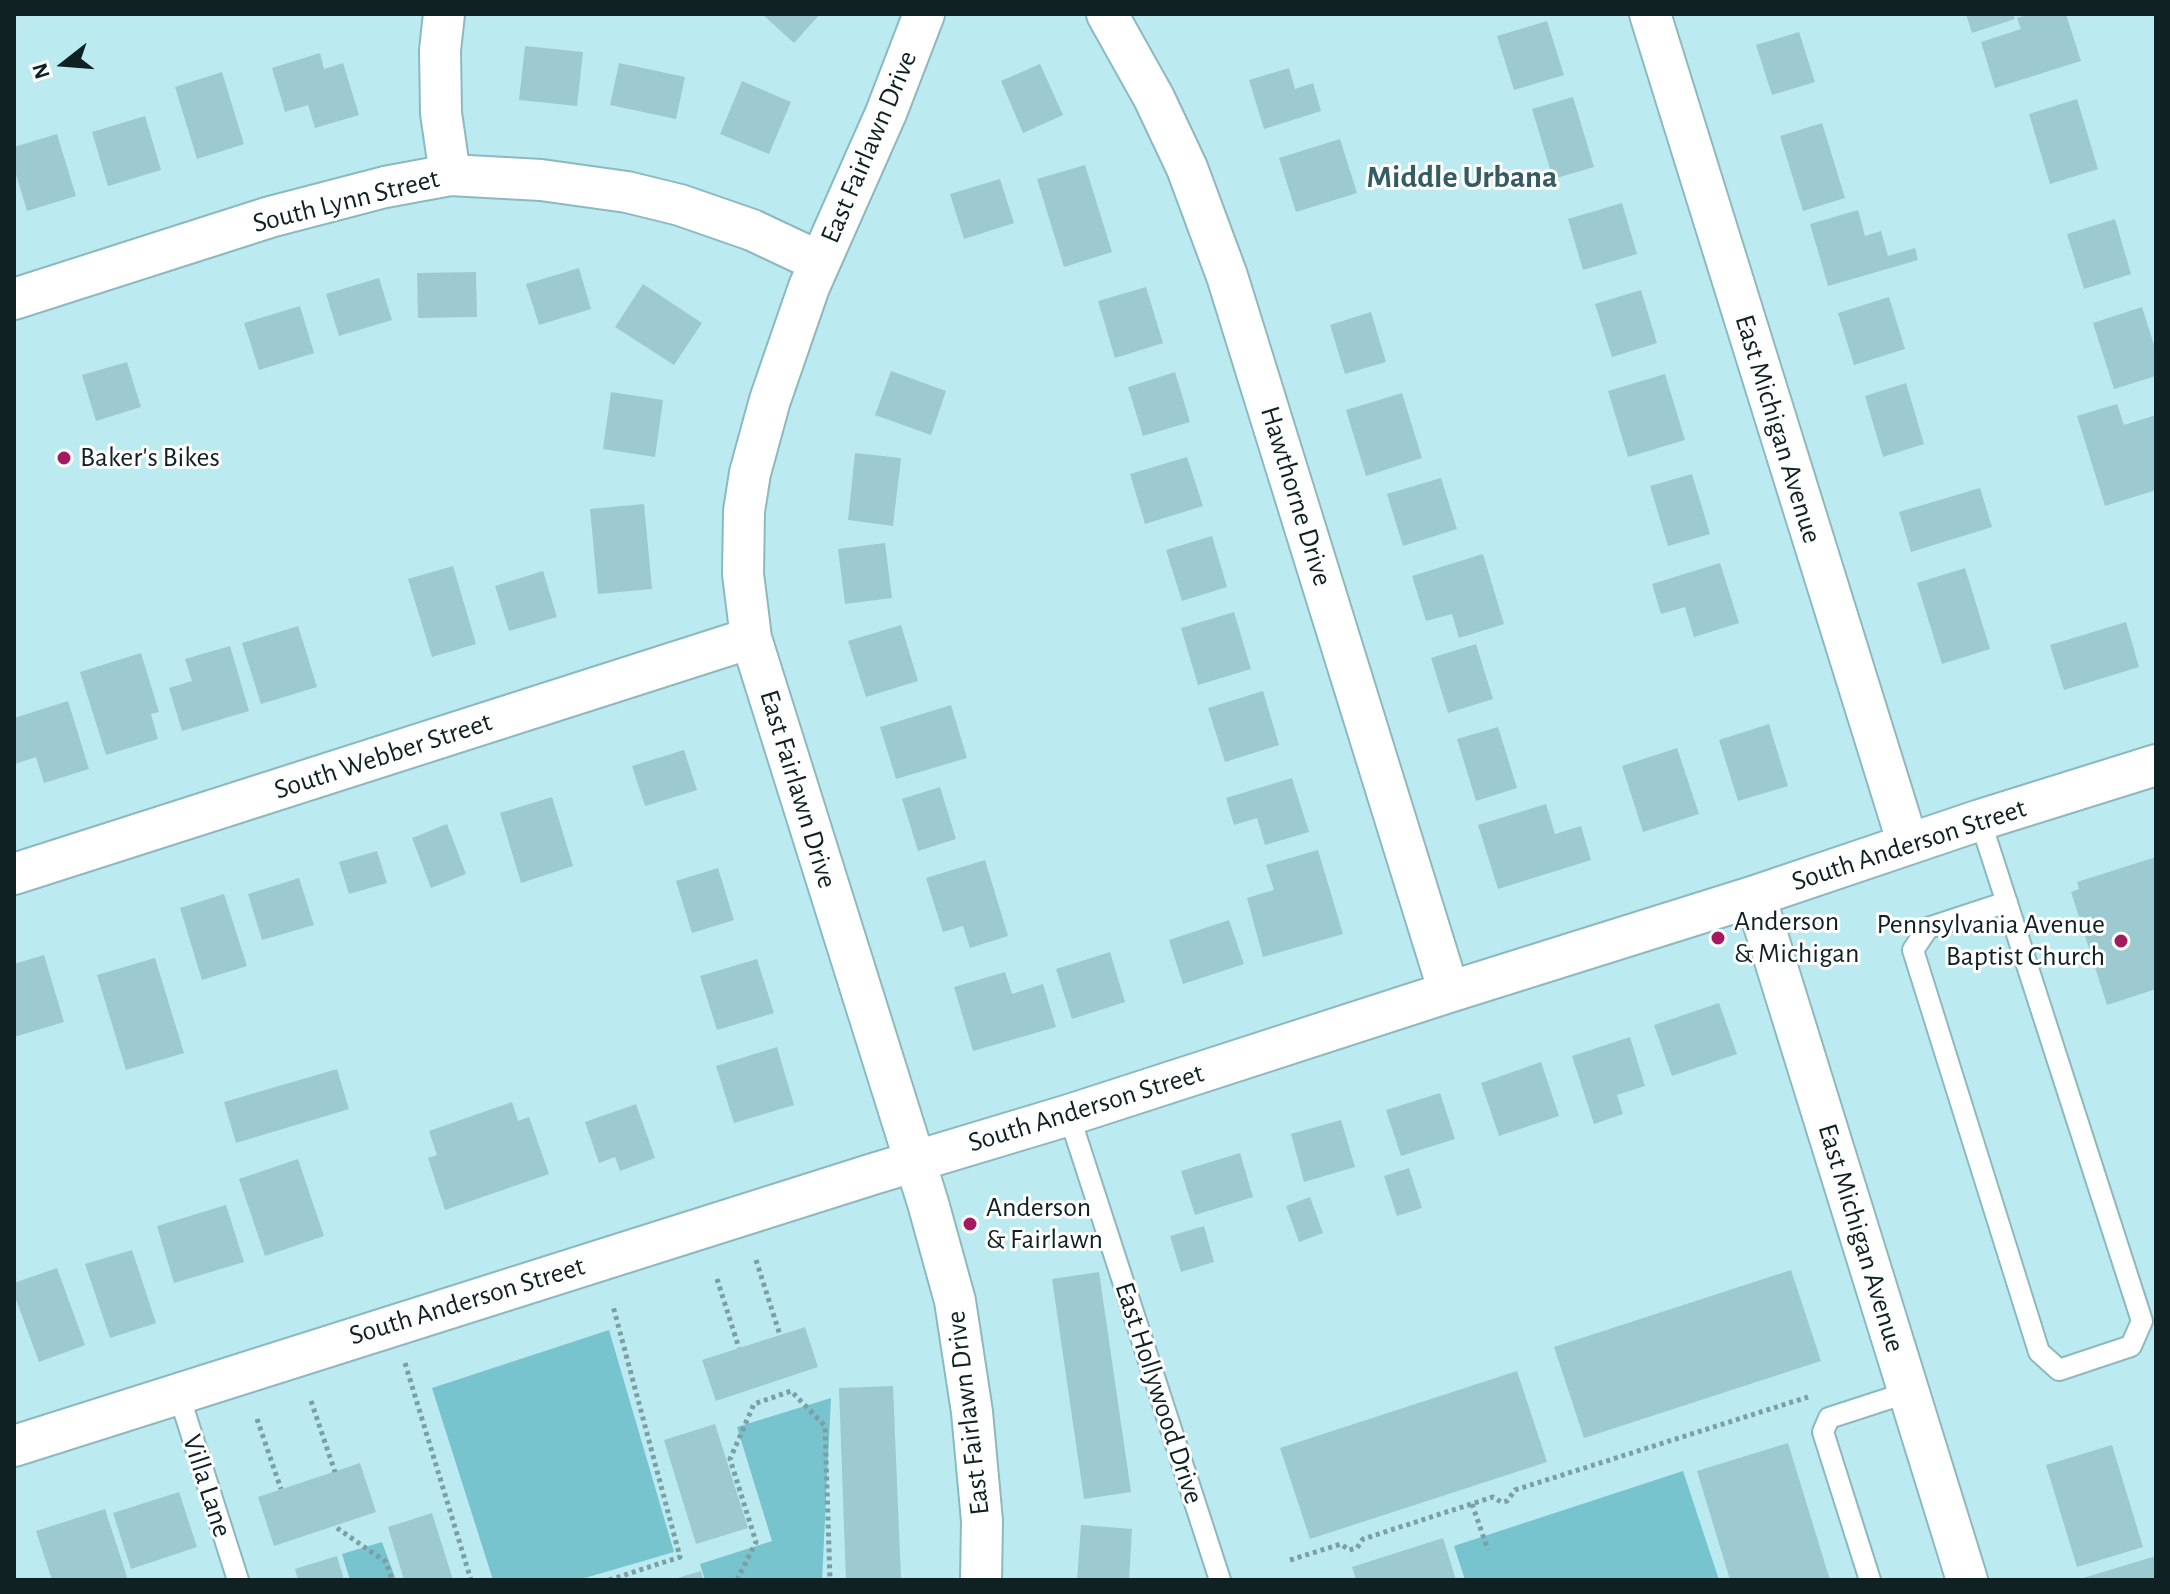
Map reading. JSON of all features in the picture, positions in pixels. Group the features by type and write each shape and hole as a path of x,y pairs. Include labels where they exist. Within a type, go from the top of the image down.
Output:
{"street":[{"path":"444,14 440,50 441,113 450,175"},
{"name":"East Fairlawn Drive","path":"924,14 886,113 820,262 770,400 750,473 744,511 743,574 751,638 955,1301 972,1412 982,1521 981,1580"},
{"name":"Hawthorne Drive","path":"1107,14 1154,98 1180,154 1227,276 1449,992"},
{"name":"East Michigan Avenue","path":"1650,14 1908,844"},
{"name":"South Lynn Street","path":"14,299 270,217 385,187 450,175 541,180 627,192 680,205 752,230 820,262"},
{"name":"South Webber Street","path":"14,874 751,638"},
{"name":"South Anderson Street","path":"14,1446 914,1161 1069,1115 2156,765"},
{"name":"East Michigan Avenue","path":"1755,896 1967,1580"}],"lane":[{"path":"1980,820 2007,902 2142,1321 2131,1346 2059,1370 2039,1352 1913,950 1928,928 2007,902"},
{"name":"East Hollywood Drive","path":"1069,1115 1220,1580"},
{"name":"Villa Lane","path":"178,1392 238,1580"},
{"path":"1870,1580 1823,1432 1829,1418 1909,1392"}],"path":[{"path":"756,1260 780,1335"},
{"path":"717,1279 739,1348"},
{"path":"609,1580 680,1557 613,1306"},
{"path":"407,1371 471,1580"},
{"path":"737,1580 756,1542 730,1459 754,1404 791,1391 825,1426 830,1580"},
{"path":"1290,1560 1341,1544 1349,1550 1357,1548 1363,1539 1493,1497 1501,1502 1507,1501 1515,1490 1814,1395"},
{"path":"311,1401 335,1472"},
{"path":"257,1419 281,1489"},
{"path":"1472,1504 1488,1550"},
{"path":"337,1528 386,1562 392,1580"}],"shaded area":[{"path":"609,1330 674,1552 578,1580 493,1580 432,1388"},
{"path":"831,1398 822,1580 705,1580 700,1564 772,1541 737,1427"},
{"path":"1683,1471 1719,1580 1465,1580 1454,1546"},
{"path":"382,1542 396,1580 350,1580 342,1554"}],"building":[{"path":"762,14 820,14 794,43"},
{"path":"1966,14 2013,14 2015,19 1972,33"},
{"path":"2031,14 2066,14 2081,61 1995,88 1981,42 2021,29 2017,18"},
{"path":"1547,21 1564,75 1514,90 1497,36"},
{"path":"1799,32 1815,82 1772,95 1756,45"},
{"path":"525,46 583,52 577,106 519,100"},
{"path":"320,53 324,69 343,63 359,115 315,128 308,105 285,112 272,68"},
{"path":"619,63 685,77 676,119 610,105"},
{"path":"1040,64 1063,115 1023,133 1001,81"},
{"path":"1289,68 1295,89 1313,83 1321,111 1264,129 1249,80"},
{"path":"222,72 244,144 197,159 175,87"},
{"path":"742,81 791,102 769,154 720,134"},
{"path":"1573,97 1594,167 1553,179 1532,109"},
{"path":"2077,99 2098,169 2050,184 2029,114"},
{"path":"145,116 161,170 108,186 92,132"},
{"path":"1822,123 1845,198 1803,211 1780,136"},
{"path":"57,134 76,196 27,211 14,168 14,147"},
{"path":"1340,139 1357,193 1296,212 1279,158"},
{"path":"1085,165 1112,252 1064,267 1037,179"},
{"path":"1000,179 1014,223 964,239 950,194"},
{"path":"1622,203 1637,254 1583,270 1568,219"},
{"path":"1858,210 1865,236 1881,231 1888,256 1915,248 1918,260 1828,286 1810,224"},
{"path":"2115,219 2131,274 2084,289 2067,234"},
{"path":"579,268 591,309 539,325 526,284"},
{"path":"476,272 477,317 418,318 417,273"},
{"path":"379,278 392,320 339,336 326,294"},
{"path":"643,284 702,323 674,365 615,327"},
{"path":"1146,287 1163,343 1115,358 1098,301"},
{"path":"1641,290 1657,343 1612,357 1595,304"},
{"path":"1889,297 1905,349 1854,365 1838,313"},
{"path":"300,306 314,353 259,370 244,323"},
{"path":"2142,307 2156,351 2156,376 2114,389 2093,323"},
{"path":"1371,312 1386,362 1345,374 1330,325"},
{"path":"127,362 141,407 96,421 82,375"},
{"path":"891,371 946,391 931,435 875,415"},
{"path":"1175,372 1190,422 1143,436 1128,387"},
{"path":"1665,374 1685,440 1628,457 1608,391"},
{"path":"1906,383 1924,444 1883,457 1865,396"},
{"path":"611,392 663,400 655,457 603,449"},
{"path":"1402,393 1422,458 1366,476 1346,410"},
{"path":"2117,404 2124,425 2156,415 2156,490 2105,506 2077,416"},
{"path":"855,453 901,458 893,526 848,520"},
{"path":"1187,457 1203,506 1145,524 1130,474"},
{"path":"1692,474 1710,534 1668,546 1650,486"},
{"path":"1441,478 1457,529 1403,546 1387,494"},
{"path":"1980,488 1992,527 1911,552 1899,512"},
{"path":"644,504 652,589 598,594 590,509"},
{"path":"1212,536 1227,587 1182,601 1166,550"},
{"path":"885,543 892,598 845,604 838,549"},
{"path":"1483,554 1504,624 1459,638 1452,614 1426,621 1412,576"},
{"path":"1720,563 1739,623 1694,637 1685,607 1661,614 1652,584"},
{"path":"453,566 476,644 432,657 408,579"},
{"path":"1965,568 1990,649 1942,664 1917,583"},
{"path":"543,571 557,617 509,631 495,586"},
{"path":"1234,612 1251,669 1198,685 1181,628"},
{"path":"2126,622 2139,667 2064,690 2050,645"},
{"path":"901,625 918,681 866,697 848,641"},
{"path":"298,626 317,687 261,704 242,643"},
{"path":"1476,644 1493,699 1448,713 1431,658"},
{"path":"230,646 249,711 182,731 169,688 192,681 185,659"},
{"path":"141,653 159,712 151,714 158,739 106,755 80,672"},
{"path":"1263,691 1279,745 1225,762 1208,708"},
{"path":"68,701 89,769 44,783 36,757 15,764 14,718"},
{"path":"951,705 967,758 896,779 880,727"},
{"path":"1769,724 1788,786 1738,801 1719,740"},
{"path":"1498,727 1517,788 1476,801 1457,739"},
{"path":"1677,748 1699,814 1643,832 1622,766"},
{"path":"684,750 697,790 645,806 632,766"},
{"path":"1292,778 1309,832 1265,845 1257,818 1234,825 1226,798"},
{"path":"940,787 956,839 918,851 902,799"},
{"path":"552,797 573,866 521,883 500,813"},
{"path":"1546,804 1555,834 1581,826 1591,860 1498,889 1478,825"},
{"path":"447,824 466,874 431,888 412,838"},
{"path":"1318,850 1343,934 1263,957 1247,898 1274,890 1266,865"},
{"path":"377,851 387,883 349,894 339,862"},
{"name":"Pennsylvania Avenue Baptist Church","path":"2156,857 2156,989 2107,1005 2071,892 2079,889 2077,882"},
{"path":"985,860 1008,936 970,948 963,926 943,932 926,878"},
{"path":"718,868 734,920 692,933 676,881"},
{"path":"299,878 314,925 262,940 248,894"},
{"path":"224,894 247,966 202,980 180,908"},
{"path":"1229,920 1244,964 1183,984 1169,940"},
{"path":"1110,952 1125,1002 1072,1019 1056,969"},
{"path":"44,955 64,1022 14,1037 14,964"},
{"path":"155,958 184,1053 126,1070 97,975"},
{"path":"757,959 774,1013 717,1030 700,976"},
{"path":"1005,972 1012,994 1043,984 1056,1027 973,1051 954,987"},
{"path":"1719,1003 1737,1054 1672,1076 1654,1025"},
{"path":"1630,1037 1645,1086 1617,1095 1623,1114 1594,1124 1572,1056"},
{"path":"777,1047 794,1105 734,1123 716,1066"},
{"path":"1541,1062 1559,1116 1499,1136 1481,1083"},
{"path":"337,1069 349,1109 236,1143 224,1102"},
{"path":"1440,1093 1455,1139 1401,1156 1386,1110"},
{"path":"512,1102 518,1121 529,1117 549,1174 445,1210 428,1158 437,1155 429,1131"},
{"path":"636,1104 655,1158 620,1171 615,1157 599,1163 585,1122"},
{"path":"1341,1120 1355,1167 1304,1182 1291,1134"},
{"path":"1240,1153 1253,1197 1195,1215 1181,1171"},
{"path":"298,1159 324,1236 265,1256 239,1179"},
{"path":"1409,1168 1422,1208 1397,1216 1384,1176"},
{"path":"1310,1197 1323,1233 1299,1242 1286,1206"},
{"path":"226,1205 244,1262 174,1283 157,1226"},
{"path":"1204,1226 1214,1262 1181,1272 1170,1236"},
{"path":"132,1250 156,1323 110,1338 85,1264"},
{"path":"57,1268 85,1345 39,1362 14,1294 14,1283"},
{"path":"1791,1270 1821,1361 1584,1438 1554,1347"},
{"path":"1099,1272 1131,1492 1084,1499 1052,1279"},
{"path":"805,1327 818,1367 716,1401 702,1360"},
{"path":"1517,1371 1547,1462 1310,1539 1280,1448"},
{"path":"893,1386 901,1580 846,1580 839,1388"},
{"path":"715,1424 748,1528 696,1544 664,1440"},
{"path":"1788,1443 1830,1580 1730,1580 1697,1471"},
{"path":"2112,1445 2143,1547 2077,1567 2046,1465"},
{"path":"360,1463 376,1512 274,1546 258,1497"},
{"path":"179,1492 197,1547 131,1569 113,1513"},
{"path":"105,1509 128,1580 52,1580 36,1531"},
{"path":"432,1513 453,1580 404,1580 388,1527"},
{"path":"1081,1525 1132,1529 1129,1580 1077,1580"},
{"path":"1443,1538 1456,1580 1356,1580 1352,1567"},
{"path":"337,1556 344,1580 298,1580 295,1569"},
{"path":"2156,1556 2156,1580 2080,1580 2080,1579"},
{"path":"701,1571 703,1580 674,1580 674,1579"}],"place":[{"name":"Baker's Bikes","path":"64,458"},
{"name":"Anderson & Michigan","path":"1718,938"},
{"name":"Pennsylvania Avenue Baptist Church","path":"2121,941"},
{"name":"Anderson & Fairlawn","path":"970,1224"}],"district":[{"name":"Middle Urbana","path":"1462,177"}]}
